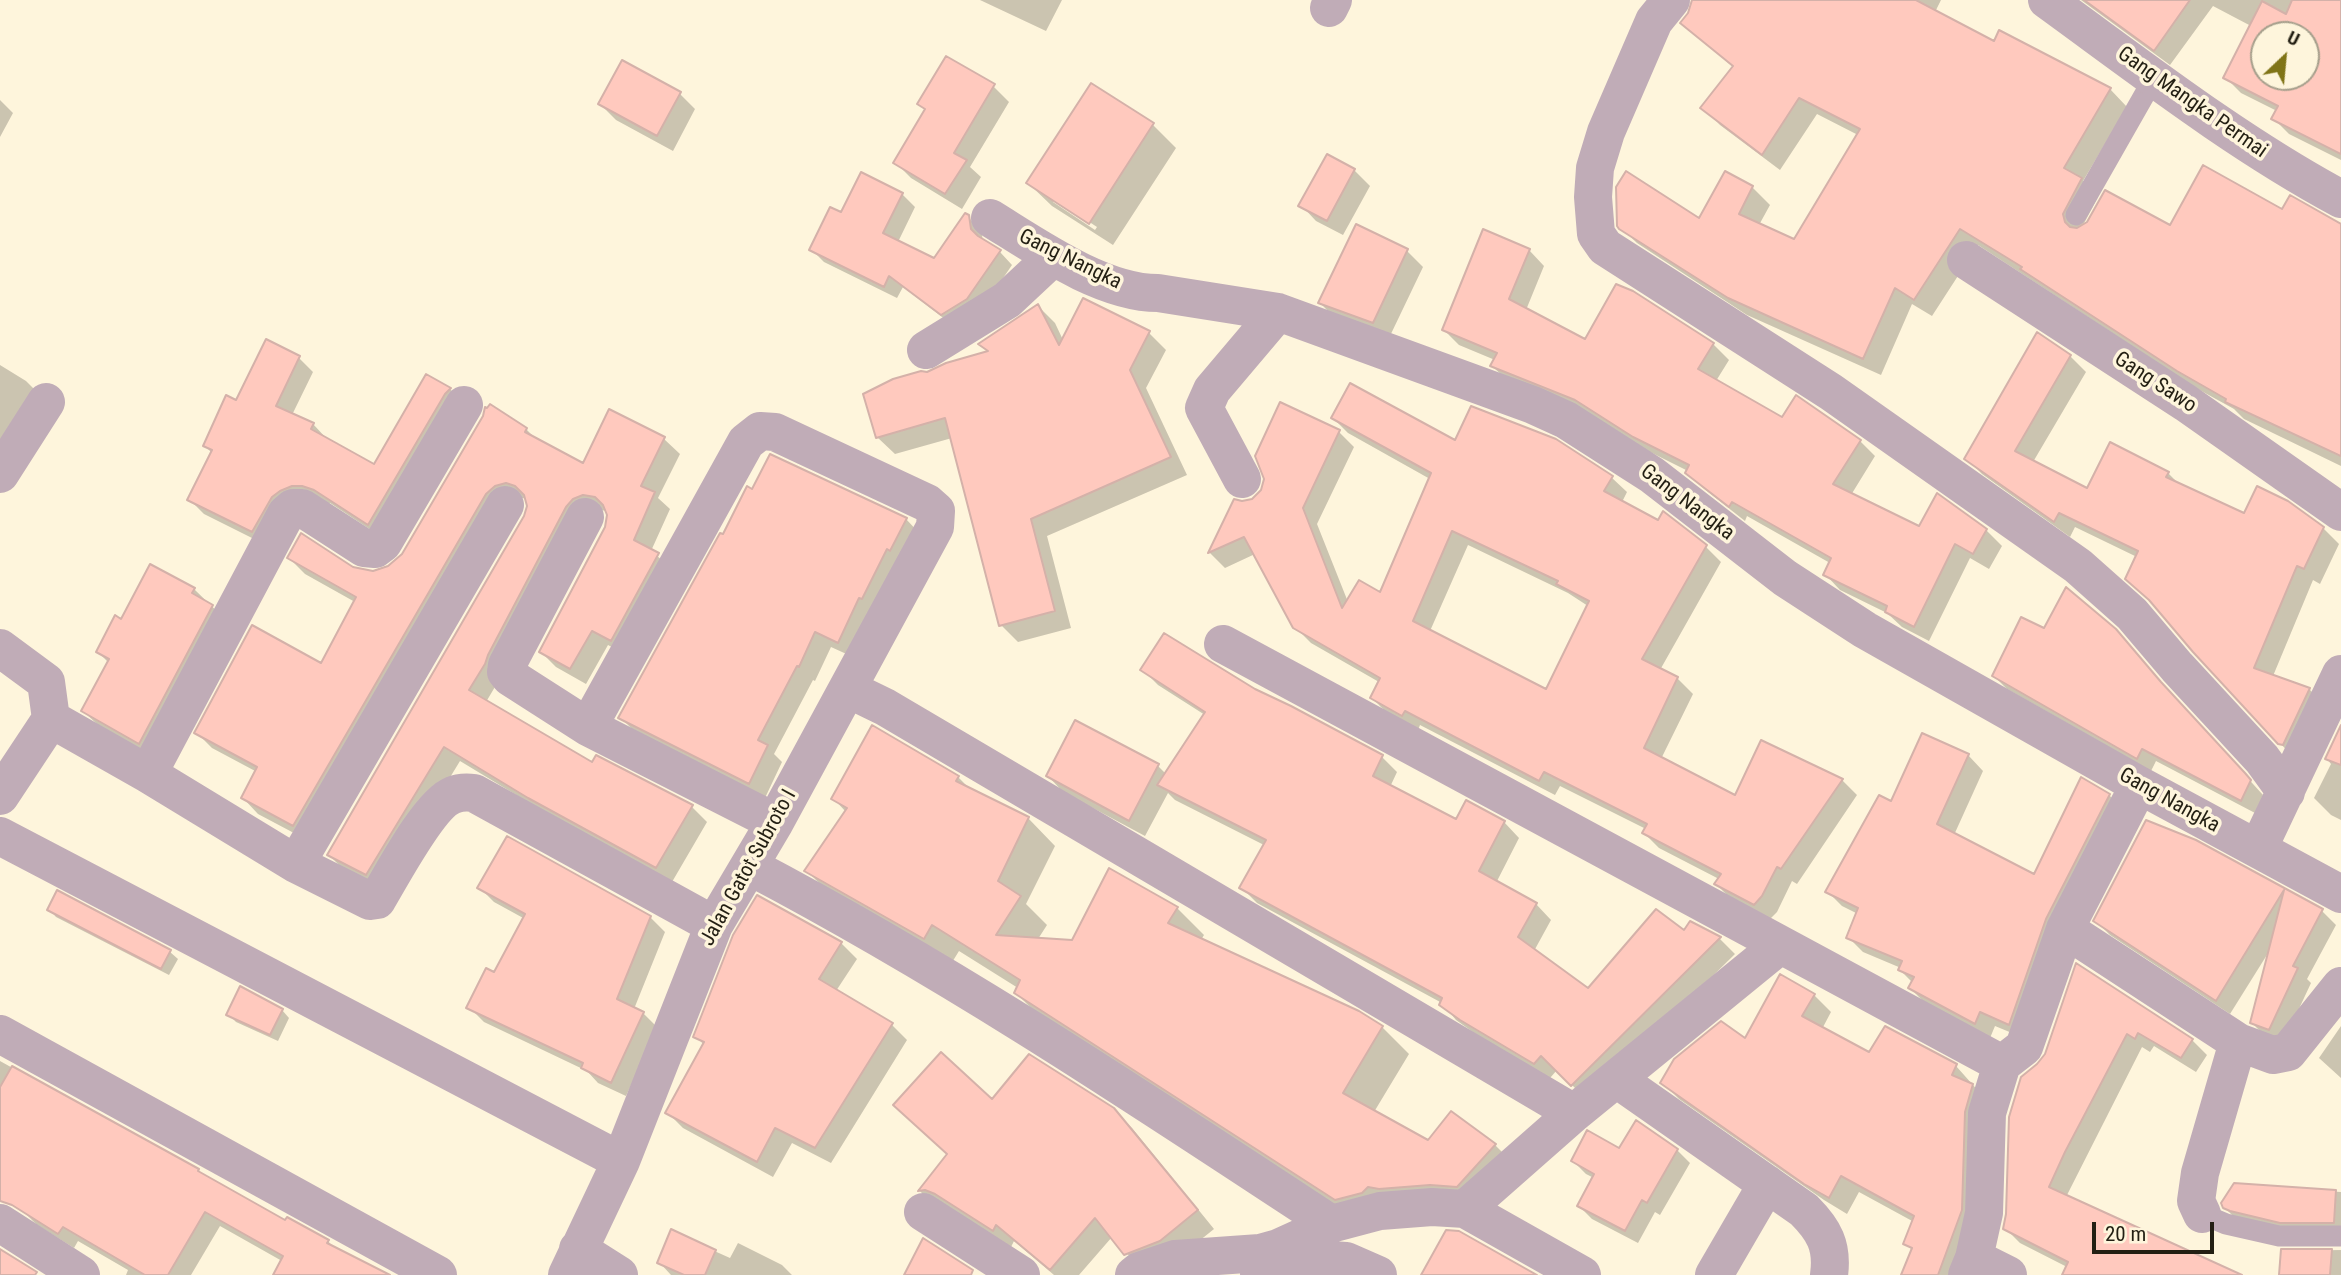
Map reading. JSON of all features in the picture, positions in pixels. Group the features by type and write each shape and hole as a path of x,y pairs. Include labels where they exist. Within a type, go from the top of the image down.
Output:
{"street":[{"path":"1671,0 1654,21 1606,132 1595,168 1593,197 1596,234 1605,247 1831,392 2078,566 2132,614 2262,759 2286,792"},
{"name":"Gang Mangka Permai","path":"2047,0 2154,78 2294,174 2341,199"},
{"name":"Gang Nangka","path":"990,218 1053,257 1126,289 1278,312 1533,405 1566,420 1652,475 1785,578 1864,630 2139,785 2341,894"},
{"path":"926,350 1007,300 1053,257"},
{"name":"Gang Sawo","path":"1966,260 2186,403 2341,512"},
{"path":"1242,479 1205,408 1212,390 1278,312"},
{"path":"0,474 46,402"},
{"path":"148,774 286,514 293,508 302,508 364,548 375,549 383,543 464,405"},
{"name":"Jalan Gatot Subroto I","path":"573,1262 621,1161 714,925 775,822 936,527 936,511 927,503 775,432 760,431 746,442 588,727"},
{"path":"296,864 505,505"},
{"path":"585,517 507,665 506,672 588,727 775,822"},
{"path":"1223,644 2002,1064"},
{"path":"0,648 46,682 51,719 0,796"},
{"path":"2258,849 2341,674"},
{"path":"848,688 885,707 1574,1114"},
{"path":"51,719 296,864 373,902 377,900 427,818 441,802 451,795 463,792 474,793 714,925"},
{"path":"2008,1275 1971,1267 1984,1213 1987,1113 2002,1064 2024,1047 2065,929 2139,785"},
{"path":"0,836 621,1161"},
{"path":"749,866 828,907 1030,1030 1331,1224"},
{"path":"2065,929 2238,1042 2273,1055 2288,1052 2341,986"},
{"path":"1465,1209 1574,1114 1780,945"},
{"path":"0,1034 438,1275"},
{"path":"2202,1214 2196,1201 2200,1173 2238,1042"},
{"path":"1618,1080 1804,1210 1819,1226 1829,1248 1829,1275"},
{"path":"1714,1275 1767,1184"},
{"path":"1134,1275 1139,1270 1175,1259 1260,1254 1331,1224 1380,1211 1432,1207 1465,1209 1582,1275"},
{"path":"923,1212 1021,1275"},
{"path":"0,1223 81,1275"},
{"path":"1248,1275 1331,1259 1346,1261 1378,1275"},
{"path":"573,1262 618,1275"}],"lane":[{"path":"2076,215 2154,78"},
{"path":"2202,1214 2226,1224 2279,1236 2341,1236"}],"building":[{"path":"1692,0 1916,0 1994,41 1999,30 2111,88 2064,168 2082,178 2063,214 2070,227 2077,228 2087,222 2105,190 2170,225 2203,165 2282,209 2290,195 2341,224 2341,456 2225,402 2226,399 2177,371 2020,269 2022,267 1960,229 1914,300 1895,288 1863,359 1728,298 1619,229 1616,187 1626,171 1699,218 1725,171 1753,186 1739,214 1794,239 1860,129 1799,98 1762,155 1700,108 1733,66 1680,23 1688,13"},
{"path":"2084,0 2190,0 2154,51"},
{"path":"2292,0 2341,0 2341,154 2271,119 2278,106 2223,78 2250,25 2250,91 2320,91 2320,21 2252,21 2262,1 2286,14"},
{"path":"946,56 995,84 954,153 967,160 945,194 893,163 925,109 917,104"},
{"path":"622,60 681,92 657,136 598,104"},
{"path":"1091,83 1154,123 1089,224 1026,183"},
{"path":"1327,154 1355,169 1327,221 1298,206"},
{"path":"861,172 903,193 883,233 934,258 965,213 969,215 971,229 1001,250 967,299 941,315 889,276 884,287 809,250 830,207 841,212"},
{"path":"1356,224 1408,249 1373,323 1318,303"},
{"path":"1483,229 1530,249 1509,299 1585,339 1616,284 1633,291 1714,343 1698,369 1782,417 1796,395 1861,440 1833,484 1919,526 1937,493 1987,529 1973,554 1955,544 1914,627 1885,612 1887,606 1823,575 1831,558 1732,502 1729,507 1685,473 1689,465 1633,437 1575,400 1490,366 1497,353 1442,330"},
{"path":"1083,298 1150,331 1130,370 1171,457 1031,519 1055,611 999,626 945,418 876,438 863,394 893,379 921,371 927,372 946,363 988,351 978,344 1038,304 1059,345"},
{"path":"2037,332 2071,355 2015,451 2087,488 2110,442 2169,472 2166,477 2244,513 2257,486 2288,501 2324,527 2304,569 2297,566 2254,668 2310,688 2283,745 2278,744 2149,600 2125,579 2138,551 2059,513 2054,522 1964,459"},
{"path":"266,339 300,356 276,406 314,423 311,429 374,464 426,374 451,388 368,525 314,490 302,486 292,486 272,497 252,532 187,500 212,450 203,446 226,395 236,400"},
{"path":"1350,383 1455,440 1471,406 1556,439 1613,476 1604,491 1658,520 1663,511 1707,545 1642,659 1678,677 1644,748 1735,795 1761,740 1843,779 1781,869 1777,867 1762,896 1754,905 1714,884 1721,874 1642,833 1647,824 1544,772 1539,781 1405,711 1402,716 1370,698 1380,678 1293,628 1244,537 1208,553 1234,499 1252,499 1261,490 1264,479 1255,456 1280,402 1340,430 1303,508 1342,608 1359,580 1380,592 1431,473 1331,418","holes":["1452,531 1558,581 1556,584 1589,601 1546,689 1413,621"]},
{"path":"490,404 527,428 525,432 583,463 609,409 665,437 641,486 655,492 634,540 659,553 611,641 592,631 570,669 539,652 605,527 607,515 603,505 595,497 583,495 573,499 566,507 469,690 592,762 596,755 693,805 656,868 528,798 444,747 366,875 327,855 524,516 527,506 524,495 515,486 506,483 495,486 486,494 293,826 241,798 257,767 194,733 252,625 321,663 356,597 287,558 301,533 353,567 373,571 388,566 402,554 483,416 485,407"},
{"path":"770,454 907,518 890,551 887,549 862,599 859,598 838,643 815,632 799,667 797,666 758,740 768,745 749,784 618,718 720,533 723,534 747,486 752,489"},
{"path":"150,564 195,588 192,593 213,605 139,744 81,711 109,659 96,652 115,615 121,619"},
{"path":"2066,587 2116,629 2251,780 2241,801 2142,749 2137,759 1992,676 2021,617 2044,628"},
{"path":"1164,633 1255,689 1383,755 1373,776 1456,819 1466,800 1505,821 1479,871 1537,903 1518,937 1588,988 1656,909 1684,930 1690,921 1721,937 1571,1086 1541,1056 1534,1064 1439,1005 1442,998 1239,888 1266,840 1157,785 1205,712 1140,670"},
{"path":"1075,720 1159,764 1129,821 1046,776"},
{"path":"872,725 959,776 956,781 1029,817 998,881 1021,896 996,935 1072,940 1109,868 1178,907 1168,923 1359,1011 1383,1026 1343,1093 1428,1140 1451,1111 1496,1144 1457,1187 1368,1187 1362,1193 1335,1200 1014,993 1020,980 932,925 924,939 804,871 847,808 831,799"},
{"path":"2341,725 2341,765 2325,759"},
{"path":"1922,733 1969,754 1937,824 2034,874 2081,777 2110,794 2046,919 2009,1025 1980,1012 1975,1024 1908,988 1914,977 1898,970 1902,961 1846,938 1858,908 1825,892 1879,795 1891,801"},
{"path":"2146,820 2196,840 2323,909 2293,966 2298,968 2269,1030 2250,1023 2284,890 2216,1001 2093,921"},
{"path":"507,836 651,916 617,999 644,1012 611,1083 581,1068 583,1063 466,1008 486,968 494,972 525,914 477,888"},
{"path":"57,890 171,950 161,969 47,910"},
{"path":"757,895 842,942 819,979 893,1023 815,1148 775,1128 757,1162 665,1113 704,1042 693,1037 733,935"},
{"path":"2076,963 2193,1039 2181,1058 2138,1033 2135,1039 2127,1034 2049,1187 2242,1275 2062,1275 2068,1262 2003,1229 2006,1214 2009,1117 2021,1077 2045,1054"},
{"path":"1780,974 1815,994 1802,1016 1869,1052 1885,1026 1957,1064 1952,1075 1973,1084 1965,1112 1962,1210 1938,1275 1901,1275 1912,1248 1903,1244 1914,1216 1841,1176 1829,1198 1804,1184 1660,1083 1674,1059 1721,1021 1745,1038"},
{"path":"240,986 283,1009 270,1035 226,1015"},
{"path":"941,1052 992,1099 1029,1054 1114,1108 1198,1210 1160,1241 1124,1255 1095,1218 1050,1270 996,1225 993,1231 935,1194 925,1190 918,1191 947,1154 893,1105"},
{"path":"12,1066 199,1169 198,1171 285,1220 287,1217 329,1240 327,1243 390,1275 273,1275 283,1256 205,1212 168,1275 145,1275 63,1227 58,1234 12,1205 0,1201 0,1087"},
{"path":"1636,1120 1678,1149 1647,1203 1642,1200 1625,1231 1577,1206 1594,1174 1571,1161 1587,1130 1619,1148"},
{"path":"2234,1183 2336,1190 2334,1223 2280,1223 2230,1211 2223,1208 2221,1203"},
{"path":"671,1229 716,1250 705,1275 684,1275 657,1263"},
{"path":"1446,1230 1459,1231 1537,1275 1421,1275"},
{"path":"923,1238 973,1270 971,1275 904,1275"},
{"path":"0,1249 37,1272 35,1275 0,1275"},
{"path":"2281,1249 2332,1249 2330,1275 2279,1275"}]}
